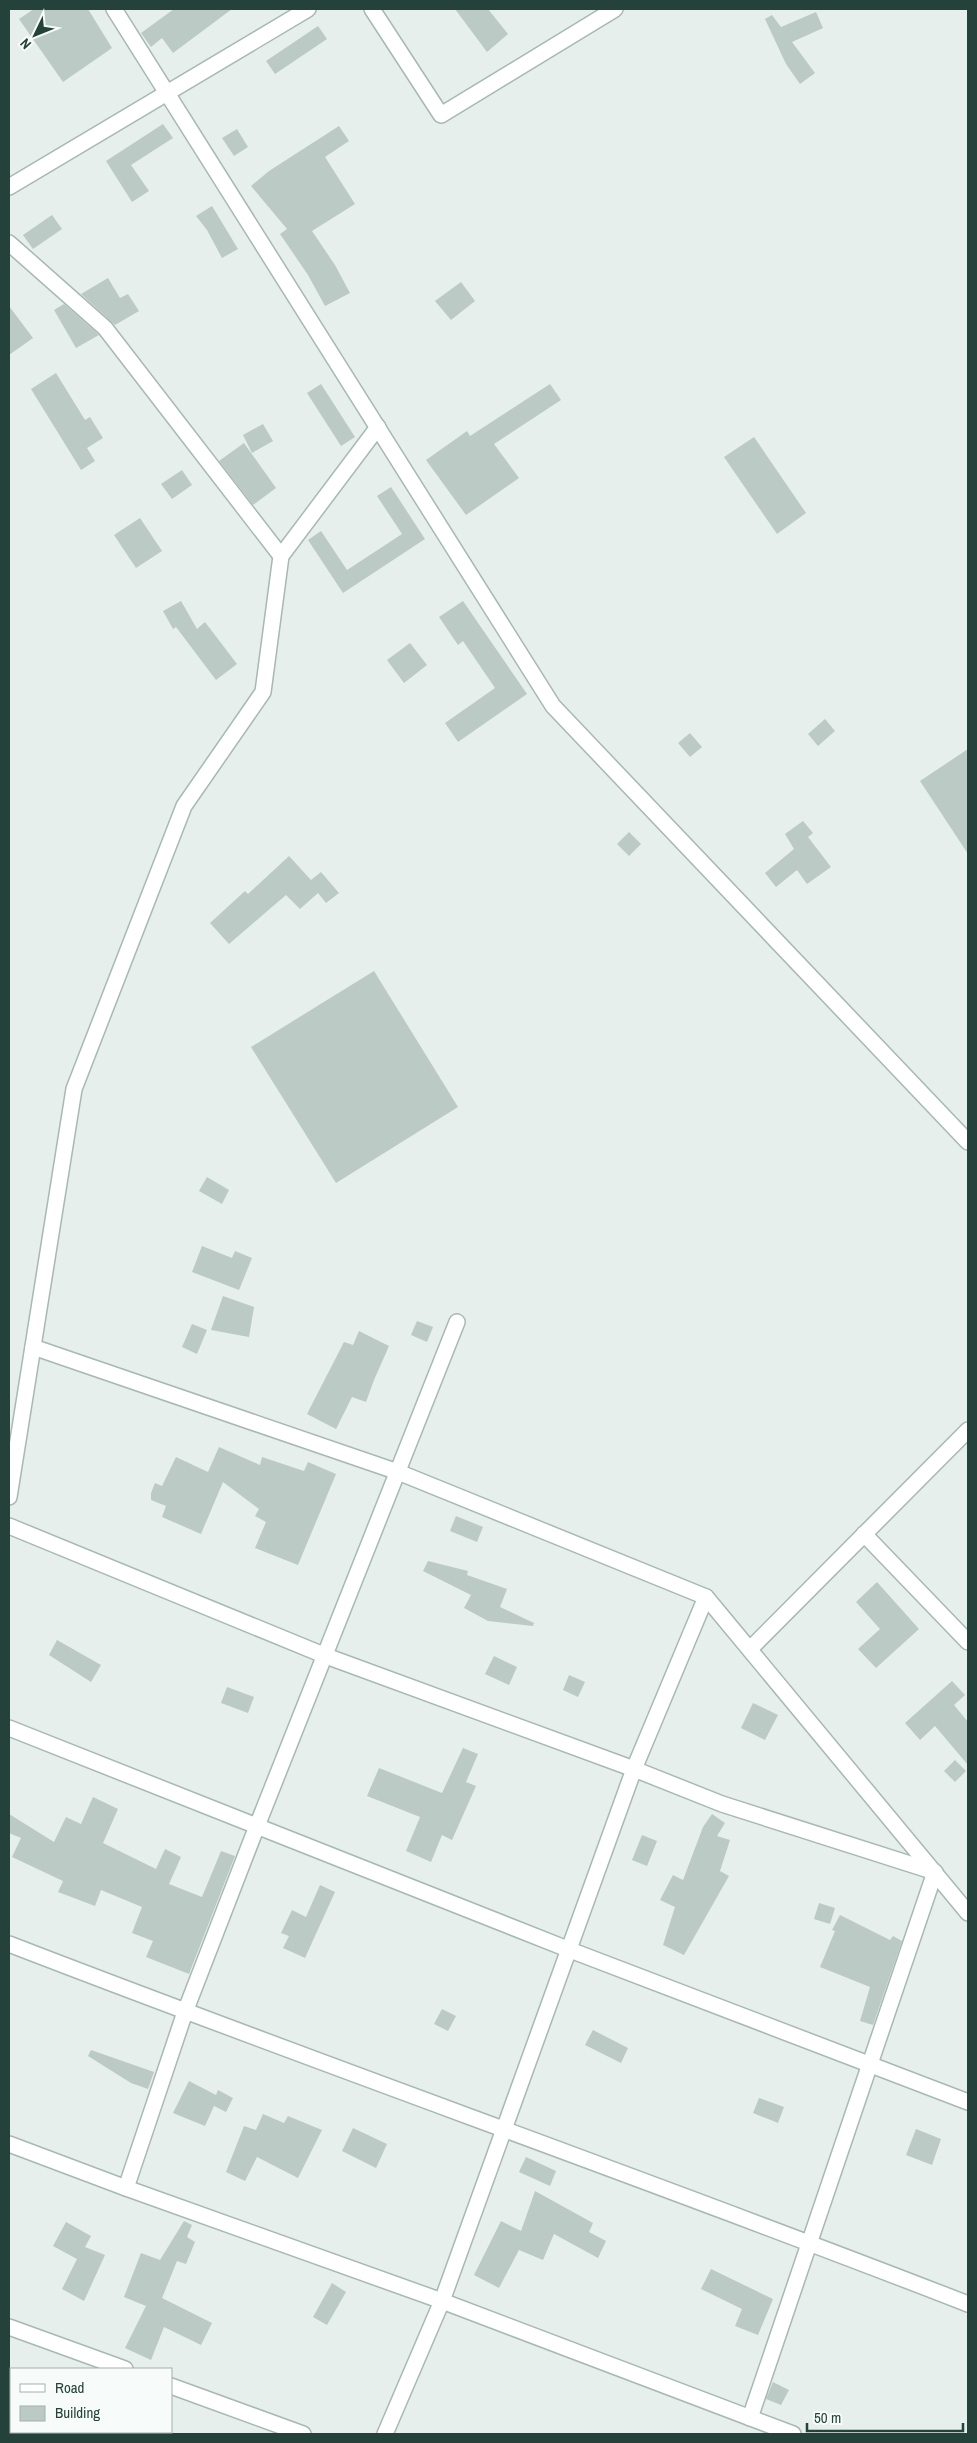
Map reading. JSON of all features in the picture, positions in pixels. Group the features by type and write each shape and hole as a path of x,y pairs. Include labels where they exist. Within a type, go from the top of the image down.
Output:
{"street":[{"path":"114,9 553,706 968,1142"},
{"path":"9,186 308,9"},
{"path":"372,9 441,115 615,9"},
{"path":"9,243 105,328 281,556"},
{"path":"9,1497 74,1089 184,806 263,692 281,556 378,427"},
{"path":"126,2188 185,2012 457,1322"},
{"path":"33,1347 398,1472 706,1597 936,1872 968,1913"},
{"path":"750,1649 968,1430"},
{"path":"9,1526 326,1656 634,1769 722,1804 936,1872"},
{"path":"864,1534 968,1642"},
{"path":"385,2434 442,2301 634,1769 706,1597"},
{"path":"9,1728 570,1950 968,2102"},
{"path":"750,2418 936,1872"},
{"path":"9,1944 185,2012 810,2242 968,2304"},
{"path":"9,2144 442,2301 793,2434"},
{"path":"9,2327 122,2368"},
{"path":"172,2386 303,2434"}],"building":[{"path":"34,9 88,9 112,48 63,82 19,19"},
{"path":"174,9 232,9 173,53 162,38 151,47 141,33"},
{"path":"455,9 488,9 508,34 487,52"},
{"path":"816,12 823,28 792,42 815,73 800,84 786,64 765,19 772,15 781,27"},
{"path":"318,26 327,39 275,74 266,61"},
{"path":"163,124 173,138 131,165 149,191 132,202 106,161"},
{"path":"339,126 349,141 325,157 355,204 312,231 335,265 350,293 325,306 308,275 280,234 287,229 251,186 269,171"},
{"path":"237,129 248,147 234,156 222,138"},
{"path":"212,206 238,249 222,258 207,230 196,216"},
{"path":"52,215 62,229 33,249 23,235"},
{"path":"108,278 120,298 128,294 139,311 115,325 81,294"},
{"path":"461,282 475,301 451,320 435,301"},
{"path":"64,304 99,335 76,348 54,310"},
{"path":"9,306 33,338 9,355"},
{"path":"56,373 85,420 90,417 103,438 87,448 95,461 81,470 31,389"},
{"path":"321,384 355,437 341,446 307,393"},
{"path":"550,384 561,400 494,444 519,478 466,515 426,460 467,431 470,436"},
{"path":"263,424 273,441 252,453 243,435"},
{"path":"754,437 806,513 777,534 724,457"},
{"path":"244,443 276,488 253,505 219,461"},
{"path":"182,470 192,485 172,499 161,484"},
{"path":"391,487 425,539 343,593 308,540 321,531 347,570 402,534 377,496"},
{"path":"140,518 162,551 136,568 114,535"},
{"path":"181,601 197,629 205,622 237,664 216,680 176,627 173,629 163,611"},
{"path":"463,601 527,694 458,742 445,723 495,688 463,641 458,645 439,617"},
{"path":"410,643 427,665 404,683 387,660"},
{"path":"825,719 835,731 818,746 808,734"},
{"path":"690,733 702,747 690,757 678,743"},
{"path":"968,749 968,854 920,781"},
{"path":"803,821 813,833 808,837 831,867 807,884 797,870 776,887 765,873 794,849 785,834"},
{"path":"629,832 641,844 629,856 617,844"},
{"path":"289,856 311,880 321,872 339,893 326,903 318,893 300,909 286,895 229,944 210,923 245,891 248,894"},
{"path":"374,971 458,1107 336,1183 251,1047"},
{"path":"207,1177 229,1190 222,1204 199,1191"},
{"path":"202,1246 232,1258 235,1251 252,1258 239,1290 192,1272"},
{"path":"223,1296 254,1307 249,1337 211,1330"},
{"path":"417,1321 433,1327 427,1342 411,1335"},
{"path":"192,1324 207,1330 197,1354 182,1347"},
{"path":"359,1331 389,1346 366,1402 352,1397 336,1429 307,1414 344,1342 353,1345"},
{"path":"219,1447 260,1465 262,1457 304,1471 308,1462 336,1474 298,1565 255,1548 266,1522 255,1516 259,1509 223,1482 201,1534 162,1517 166,1506 151,1500 151,1493 155,1483 162,1486 176,1457 208,1472"},
{"path":"456,1516 483,1527 477,1542 450,1531"},
{"path":"428,1561 468,1571 467,1575 507,1589 500,1607 534,1623 533,1626 488,1621 464,1608 471,1595 423,1571"},
{"path":"877,1582 919,1629 876,1668 858,1649 880,1629 856,1602"},
{"path":"57,1640 101,1665 91,1682 49,1655"},
{"path":"494,1656 517,1667 509,1685 485,1674"},
{"path":"569,1675 585,1682 578,1697 563,1690"},
{"path":"952,1681 965,1695 954,1705 968,1722 968,1765 935,1726 920,1740 905,1723"},
{"path":"227,1687 254,1697 248,1713 221,1703"},
{"path":"753,1703 778,1715 765,1740 741,1728"},
{"path":"463,1748 478,1754 466,1782 476,1786 452,1840 442,1835 431,1862 406,1851 420,1817 367,1796 379,1768 442,1793"},
{"path":"955,1760 966,1771 955,1782 944,1771"},
{"path":"93,1797 118,1809 103,1843 156,1869 165,1849 181,1857 169,1884 202,1897 221,1851 235,1856 189,1974 146,1957 153,1941 132,1933 142,1907 101,1890 95,1906 58,1892 63,1881 12,1857 21,1838 9,1833 9,1814 54,1842 66,1817 81,1824"},
{"path":"712,1814 725,1823 717,1836 730,1840 720,1871 729,1876 684,1955 663,1945 675,1907 660,1900 673,1875 683,1880 703,1827"},
{"path":"642,1835 657,1841 647,1866 632,1860"},
{"path":"320,1885 335,1892 305,1958 283,1948 289,1936 281,1933 292,1910 306,1917"},
{"path":"819,1903 835,1908 830,1924 814,1919"},
{"path":"840,1915 890,1940 893,1936 902,1941 873,2025 860,2021 870,1987 820,1967 835,1931 832,1930"},
{"path":"442,2009 456,2016 448,2031 434,2024"},
{"path":"593,2030 628,2048 621,2063 585,2045"},
{"path":"91,2050 154,2072 148,2089 131,2083 88,2056"},
{"path":"189,2081 216,2095 218,2090 233,2098 226,2112 214,2106 205,2126 173,2113"},
{"path":"759,2098 784,2107 778,2123 753,2113"},
{"path":"263,2114 284,2123 288,2116 322,2130 298,2178 257,2157 245,2181 226,2172 244,2126 256,2130"},
{"path":"353,2128 387,2144 376,2168 342,2151"},
{"path":"916,2129 941,2139 932,2165 906,2155"},
{"path":"526,2157 556,2171 550,2186 519,2172"},
{"path":"535,2191 593,2223 589,2232 606,2241 598,2258 554,2234 543,2260 519,2250 499,2288 474,2275 501,2221 521,2231"},
{"path":"184,2221 192,2225 187,2237 195,2242 186,2264 177,2261 162,2298 212,2323 201,2345 164,2327 151,2360 125,2348 146,2306 124,2297 141,2253 160,2260"},
{"path":"66,2222 91,2236 85,2247 105,2255 84,2301 62,2289 77,2259 53,2246"},
{"path":"711,2269 773,2299 758,2335 735,2326 742,2309 701,2289"},
{"path":"332,2283 346,2292 327,2325 313,2317"},
{"path":"773,2382 789,2390 781,2405 766,2399"}]}
